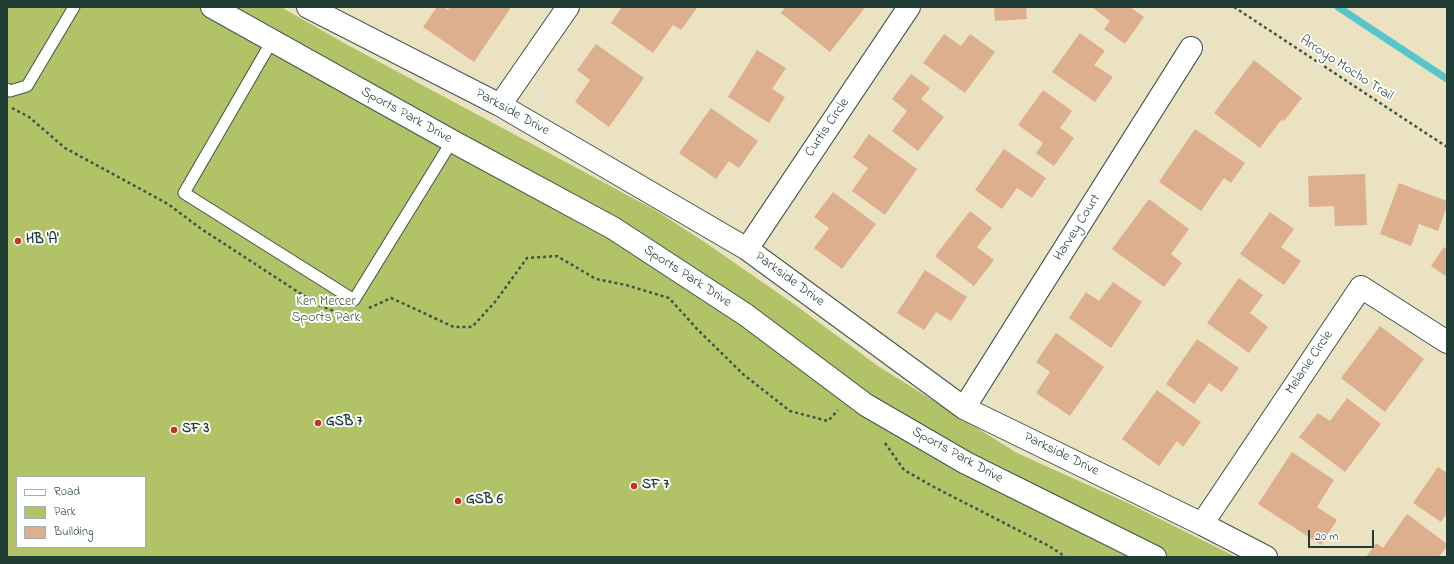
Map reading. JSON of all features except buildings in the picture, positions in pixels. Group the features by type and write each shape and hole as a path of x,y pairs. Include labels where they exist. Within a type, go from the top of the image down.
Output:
{"street":[{"name":"Sports Park Drive","path":"212,7 452,141 613,228 746,315 866,405 966,463 1155,557"},
{"name":"Parkside Drive","path":"308,7 500,105 747,249 964,408 1202,524 1266,557"},
{"path":"500,105 568,7"},
{"name":"Curtis Circle","path":"747,249 909,7"},
{"name":"Harvey Court","path":"964,408 1191,48"},
{"name":"Melanie Circle","path":"1202,524 1361,288 1447,342"}],"lane":[{"path":"7,89 10,91 27,86 74,7"},
{"path":"272,41 184,193 354,300 452,141"}],"path":[{"name":"Arroyo Mocho Trail","path":"1234,7 1447,147"},
{"path":"9,106 29,117 65,148 168,204 200,228 318,305 343,314"},
{"path":"366,310 391,298 454,327 472,327 495,302 527,258 557,256 596,279 626,284 669,298 698,330 744,375 790,411 828,421 840,407"},
{"path":"882,439 904,470 1049,546 1066,557"}],"green space":[{"name":"Ken Mercer Sports Park","path":"7,7 281,7 344,43 655,210 706,243 798,307 878,366 1017,453 1130,504 1236,557 7,557"}],"waterway":[{"path":"1338,7 1447,79"}],"place":[{"name":"HB 'A'","path":"18,241"},
{"name":"GSB 7","path":"318,423"},
{"name":"SF 3","path":"174,430"},
{"name":"SF 7","path":"634,486"},
{"name":"GSB 6","path":"458,501"}]}
